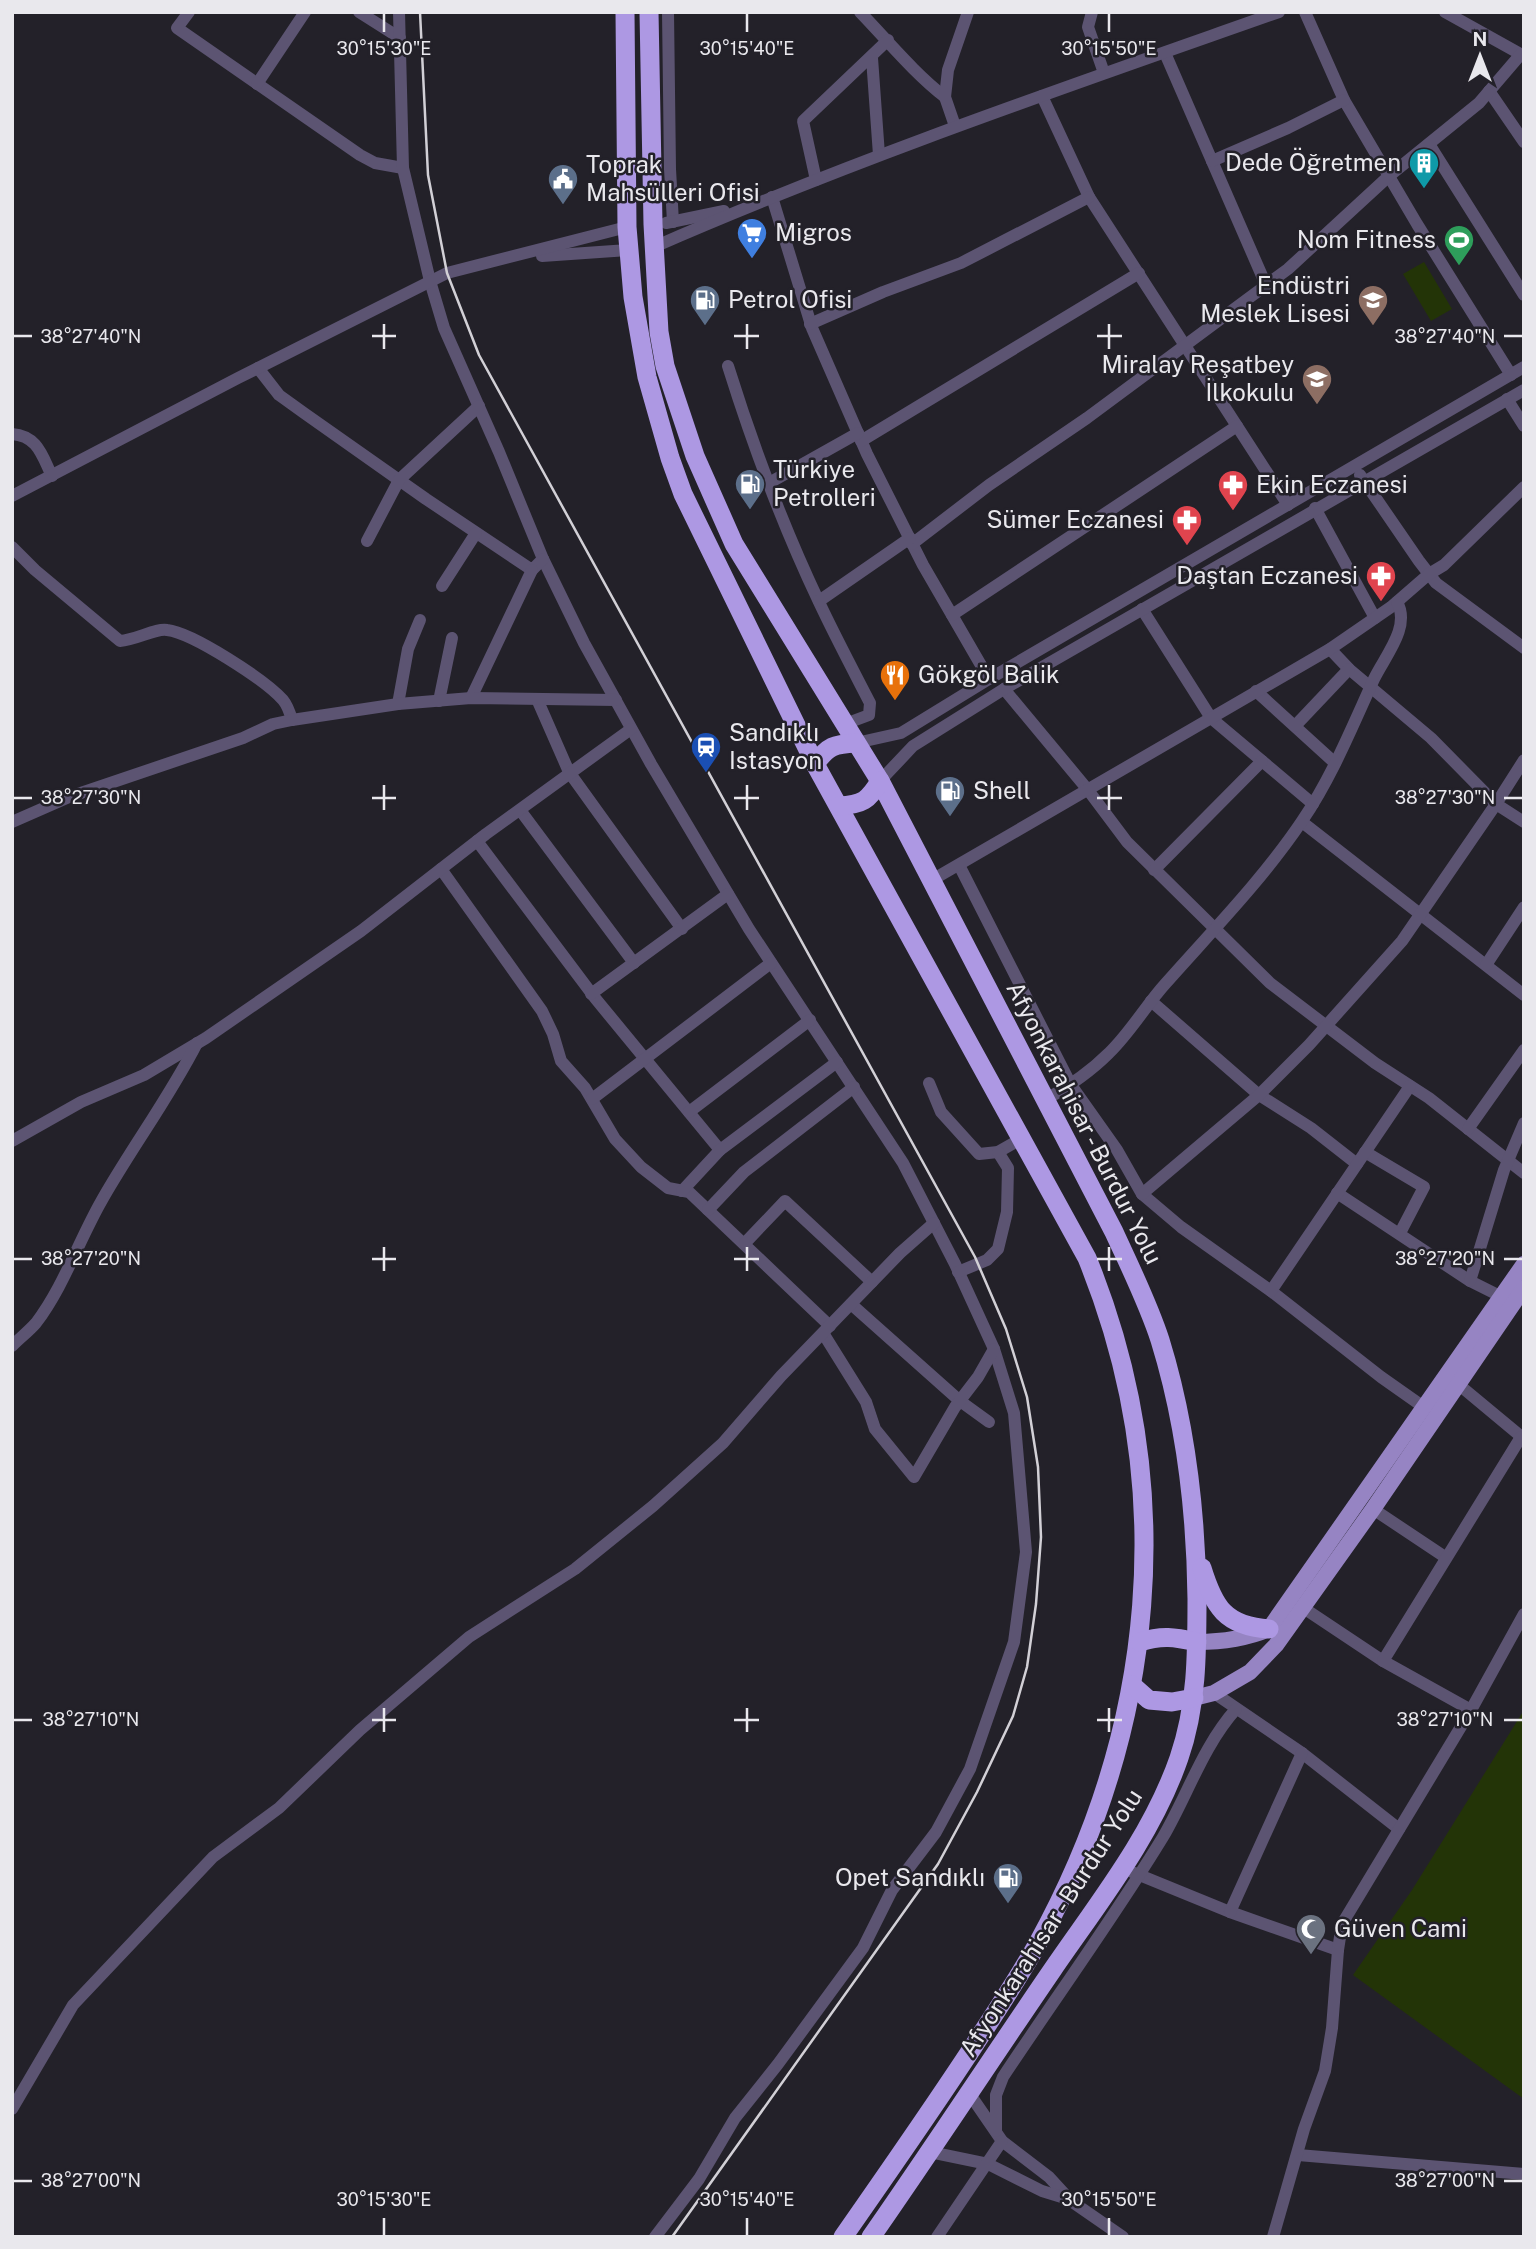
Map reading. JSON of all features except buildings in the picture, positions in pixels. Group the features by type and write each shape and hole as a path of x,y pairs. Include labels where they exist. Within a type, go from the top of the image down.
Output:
{"highway":[{"name":"Afyonkarahisar - Burdur Yolu","path":"625,12 628,250 647,377 670,458 683,494 815,764 1087,1258 1104,1301 1124,1370 1134,1423 1143,1500 1140,1643 1121,1738 1103,1798 1067,1886 1039,1942 919,2130 843,2237"},
{"name":"Afyonkarahisar - Burdur Yolu","path":"649,12 663,223 654,247 658,322 665,366 682,420 710,493 734,544 880,781 1119,1243 1159,1338 1173,1388 1191,1480 1196,1545 1197,1643 1194,1698 1188,1730 1164,1797 1130,1871 969,2093 871,2237"},
{"path":"627,228 663,223"},
{"path":"628,250 654,247"},
{"path":"815,764 825,750 838,744 856,743"},
{"path":"839,806 856,804 870,798 880,781"},
{"path":"1196,1545 1211,1596 1222,1612 1235,1623 1269,1629"},
{"path":"1140,1643 1157,1636 1175,1637 1197,1643"},
{"path":"1132,1685 1149,1700 1172,1702 1194,1698"}],"main road":[{"path":"1197,1643 1252,1636 1269,1629 1524,1264"},
{"path":"1194,1698 1214,1693 1250,1672 1263,1660 1373,1509 1524,1289"}],"street":[{"path":"189,12 177,28 374,163 403,168"},
{"path":"257,84 305,12"},
{"path":"359,12 400,38"},
{"path":"399,12 403,168 430,281 444,328 544,559 615,700 728,894 903,1163 994,1349 1014,1413 1026,1552 1014,1642 970,1769 936,1832 892,1889 863,1948 735,2118 699,2179 655,2237"},
{"path":"668,12 670,169 663,223 751,205"},
{"path":"860,12 925,81 945,97"},
{"path":"955,126 945,97 948,70 968,12"},
{"path":"1092,12 1088,27 1104,73"},
{"path":"654,247 751,205 955,126 1279,12"},
{"path":"1305,12 1344,100 1472,315 1511,375"},
{"path":"819,601 911,541 1087,418 1266,285 1389,176 1479,103 1521,52 1445,12"},
{"path":"817,180 803,121 888,40"},
{"path":"1165,53 1266,285"},
{"path":"872,58 879,155"},
{"path":"1489,91 1524,142"},
{"path":"1042,96 1089,197 1288,505"},
{"path":"1212,161 1344,100"},
{"path":"1429,144 1524,295"},
{"path":"772,197 810,324 859,437 911,541 989,679"},
{"path":"810,324 883,292 961,263 1089,197"},
{"path":"12,496 447,273 627,228"},
{"path":"514,258 628,250"},
{"path":"769,483 859,437 1139,273"},
{"path":"727,366 751,439 819,601 870,703 869,715 845,724"},
{"path":"856,743 901,733 1524,367"},
{"path":"258,368 279,394 532,570"},
{"path":"880,781 913,746 1004,689 1524,390"},
{"path":"1507,399 1524,426"},
{"path":"367,541 399,480 479,406"},
{"path":"952,615 1237,426"},
{"path":"12,434 33,440 52,476"},
{"path":"1354,466 1437,583 1522,643"},
{"path":"932,880 1330,649 1444,565 1524,487"},
{"path":"1315,508 1375,618"},
{"path":"442,586 476,533"},
{"path":"12,547 35,570 120,641 161,630 183,635 260,681 284,701 292,720"},
{"path":"471,698 532,570 544,559"},
{"path":"1045,1100 1071,1085 1110,1053 1302,822 1335,763 1401,625 1402,612 1397,602"},
{"path":"1142,609 1211,718 1313,804"},
{"path":"398,704 408,649 420,620"},
{"path":"439,701 452,638"},
{"path":"1330,649 1370,688 1431,738 1496,804 1524,822"},
{"path":"1295,726 1349,669"},
{"path":"1004,689 1088,790 1127,842 1270,983 1524,1173"},
{"path":"1256,691 1335,763"},
{"path":"12,822 69,797 243,738 272,724 398,704 471,698 615,700"},
{"path":"537,699 569,772 682,929"},
{"path":"12,1142 81,1101 144,1075 296,978 569,772 631,729"},
{"path":"1142,1194 1259,1095 1327,1026 1402,941 1524,760"},
{"path":"1154,870 1262,761"},
{"path":"520,810 634,963"},
{"path":"1302,822 1524,995"},
{"path":"477,841 591,994 720,1150"},
{"path":"959,865 1071,1085 1117,1150 1142,1194 1181,1227 1271,1291 1425,1408"},
{"path":"441,869 542,1011 553,1034 561,1061 592,1098 615,1139 641,1167 668,1188 689,1192 745,1243 827,1330 866,1402 875,1429 914,1477 994,1349"},
{"path":"591,994 728,894"},
{"path":"1486,965 1524,907"},
{"path":"592,1098 771,962"},
{"path":"1151,1001 1259,1095 1311,1128 1357,1164"},
{"path":"689,1112 810,1020"},
{"path":"12,1346 35,1324 76,1254 101,1201 153,1117 177,1084 198,1043"},
{"path":"1468,1129 1524,1049"},
{"path":"682,1191 720,1150 837,1062"},
{"path":"929,1083 942,1112 979,1154 998,1152 1021,1139"},
{"path":"1271,1291 1410,1086"},
{"path":"708,1210 744,1172 853,1087"},
{"path":"1470,1280 1508,1160 1524,1124"},
{"path":"958,1272 987,1260 998,1249 1007,1212 1008,1168 998,1152"},
{"path":"1365,1152 1424,1187 1400,1233"},
{"path":"1337,1193 1470,1280 1502,1297"},
{"path":"745,1243 785,1202 873,1282"},
{"path":"12,2109 73,2005 213,1857 279,1808 359,1730 469,1637 575,1569 653,1506 723,1443 851,1304 900,1253 934,1223"},
{"path":"851,1304 960,1401 989,1422"},
{"path":"1383,1661 1445,1557 1522,1438 1458,1384"},
{"path":"1373,1509 1445,1557"},
{"path":"1302,1607 1383,1661 1471,1710"},
{"path":"1273,2237 1304,2129 1325,2071 1342,1924 1471,1710 1524,1614"},
{"path":"1214,1693 1302,1753 1399,1829"},
{"path":"937,2237 988,2164 999,2136 996,2095 1003,2077 1130,1871 1176,1814 1214,1736 1236,1709"},
{"path":"1230,1912 1302,1753"},
{"path":"1130,1871 1230,1912 1338,1950"},
{"path":"969,2093 999,2136 1049,2177 1071,2200 1124,2237"},
{"path":"930,2152 988,2164 1042,2191 1071,2200"},
{"path":"1298,2155 1524,2174"}],"green space":[{"path":"1424,262 1452,309 1431,321 1403,274"},
{"path":"1524,1710 1524,2099 1353,1975 1412,1890"}],"railway":[{"path":"420,12 428,175 447,273 479,355 975,1257 1006,1329 1027,1397 1038,1467 1041,1537 1036,1604 1027,1667 1013,1716 977,1792 938,1864 672,2237"}],"place":[{"name":"Dede Öğretmen","path":"1424,190"},
{"name":"Toprak Mahsülleri Ofisi","path":"563,206"},
{"name":"Migros","path":"752,260"},
{"name":"Nom Fitness","path":"1459,267"},
{"name":"Petrol Ofisi","path":"705,327"},
{"name":"Endüstri Meslek Lisesi","path":"1373,327"},
{"name":"Miralay Reşatbey İlkokulu","path":"1317,406"},
{"name":"Türkiye Petrolleri","path":"750,511"},
{"name":"Ekin Eczanesi","path":"1233,512"},
{"name":"Sümer Eczanesi","path":"1187,547"},
{"name":"Daştan Eczanesi","path":"1381,603"},
{"name":"Gökgöl Balik","path":"895,702"},
{"name":"Sandıklı Istasyon","path":"706,774"},
{"name":"Shell","path":"950,818"},
{"name":"Opet Sandıklı","path":"1008,1905"},
{"name":"Güven Cami","path":"1311,1956"}]}
